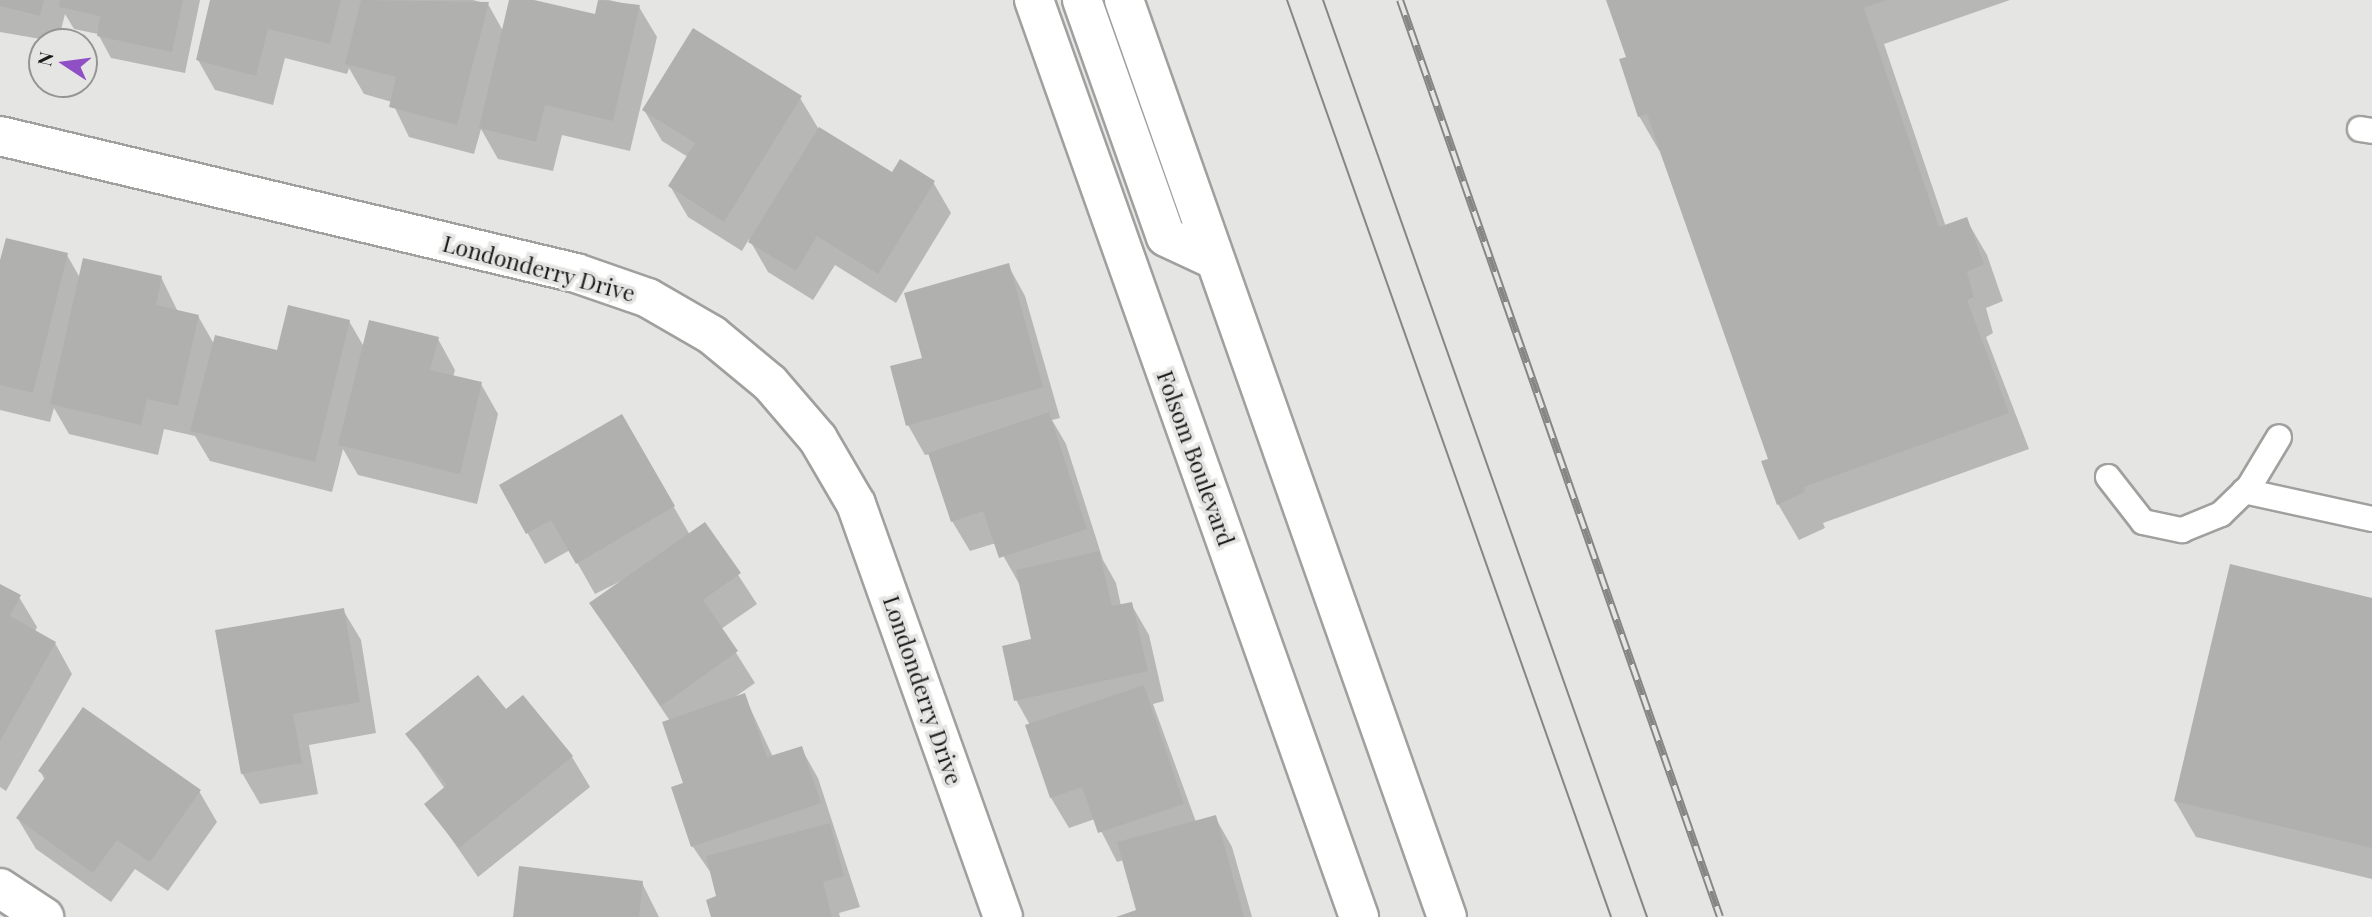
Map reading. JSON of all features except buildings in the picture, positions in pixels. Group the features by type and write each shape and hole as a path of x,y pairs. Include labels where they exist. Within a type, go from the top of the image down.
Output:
{"main road":[{"name":"Folsom Boulevard","path":"1034,0 1359,917"},
{"path":"1082,0 1166,237 1215,260"},
{"path":"1124,0 1447,917"},
{"name":"Londonderry Drive","path":"0,136 576,273 648,298 712,335 770,383 818,439 856,504 1003,917"},
{"path":"0,888 44,917"}],"lane":[{"path":"2108,477 2143,522 2182,530 2221,514 2244,491 2279,437"},
{"path":"2244,491 2372,519"}],"tram line":[{"path":"1287,0 1611,917"},
{"path":"1323,0 1647,917"}],"railway":[{"path":"1400,0 1720,917"}]}
